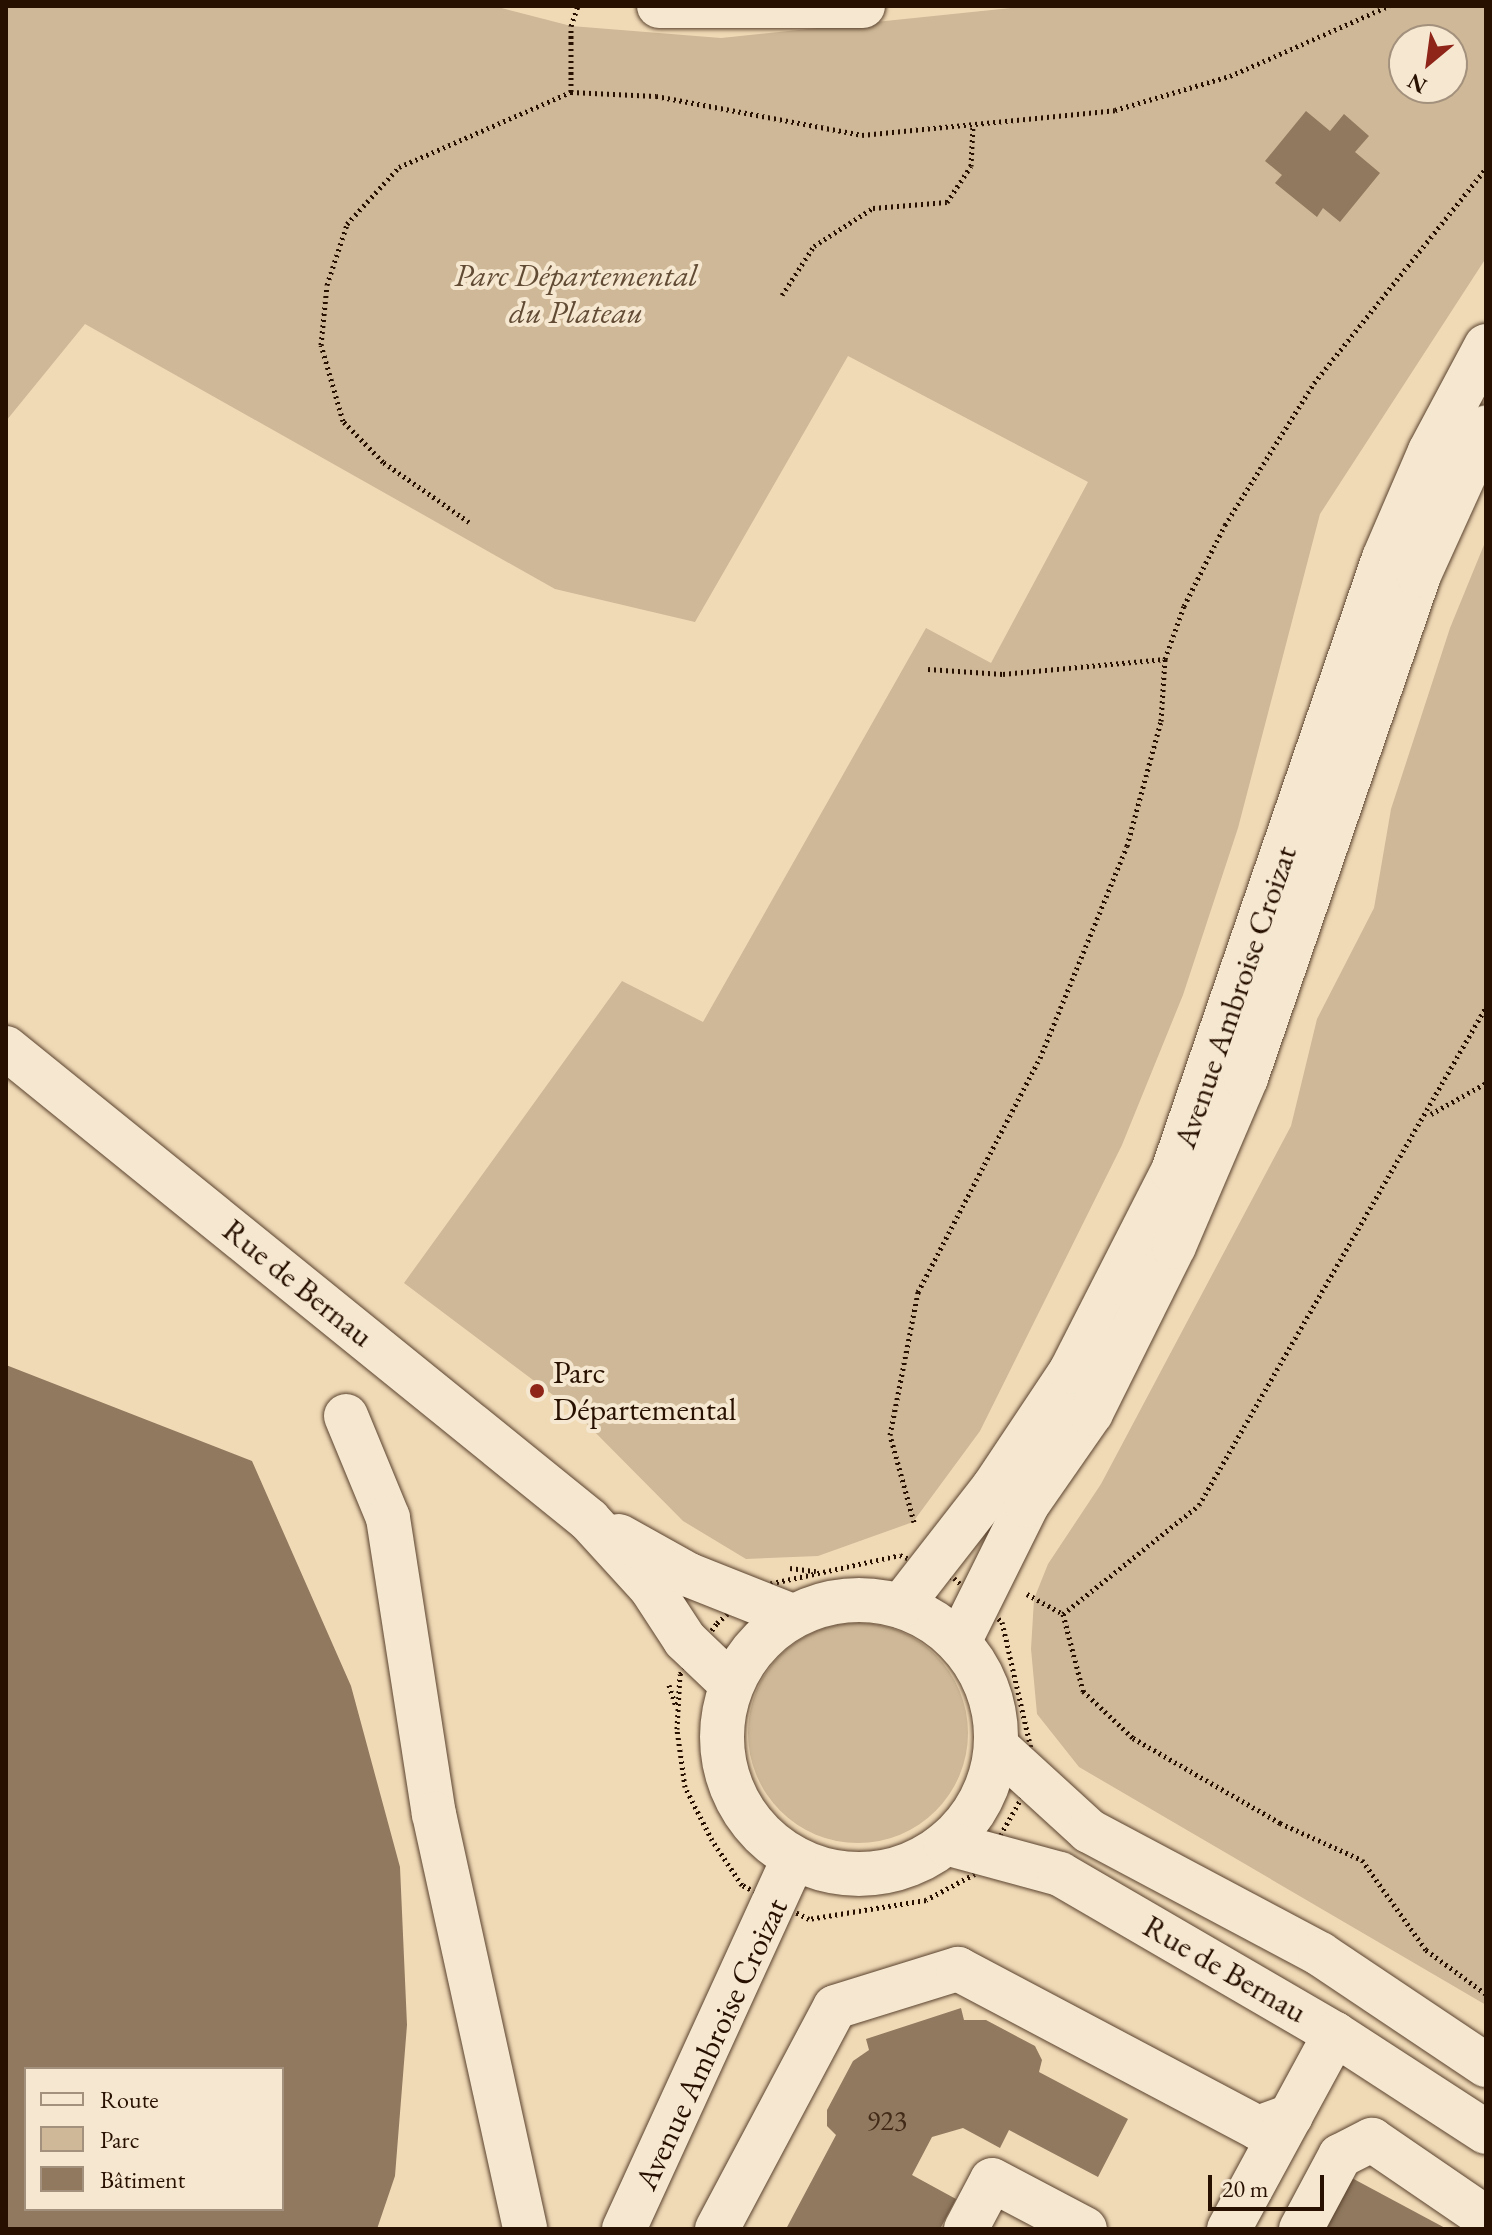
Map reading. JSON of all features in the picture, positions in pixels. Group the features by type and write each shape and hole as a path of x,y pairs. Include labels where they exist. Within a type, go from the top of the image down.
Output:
{"street":[{"path":"659,6 863,6"},
{"name":"Avenue Ambroise Croizat","path":"901,1606 993,1488 1071,1371 1173,1171 1384,558 1430,451 1486,346"},
{"name":"Avenue Ambroise Croizat","path":"959,1642 1027,1505 1091,1413 1240,1092 1419,575 1486,427"},
{"name":"Rue de Bernau","path":"6,1048 589,1520 689,1575 792,1616"},
{"path":"346,1416 388,1518 437,1830 525,2229"},
{"name":"Rue de Bernau","path":"589,1520 697,1651 731,1684"},
{"path":"864,1599 901,1606 959,1642 981,1673 994,1709 996,1746 989,1783 972,1816 946,1843 912,1864 873,1873 832,1872 794,1858 745,1813 723,1764 721,1724 731,1684 755,1645 792,1616 864,1599"},
{"name":"Rue de Bernau","path":"996,1746 1089,1831 1320,1954 1486,2065"},
{"name":"Rue de Bernau","path":"946,1843 1060,1874 1335,2034 1486,2132"},
{"name":"Avenue Ambroise Croizat","path":"624,2229 777,1904 794,1858"},
{"path":"717,2229 835,2007 958,1969 1258,2128 1291,2116"},
{"path":"1229,2229 1335,2034"},
{"path":"1301,2229 1340,2156 1372,2140 1410,2082"},
{"path":"1372,2140 1486,2219 1482,2229"},
{"path":"966,2229 992,2180 1085,2229"}],"path":[{"path":"571,92 571,26 578,6"},
{"path":"469,522 383,462 343,421 321,345 327,285 347,224 399,167 571,92 656,96 862,135 1115,110 1230,76 1389,6"},
{"path":"782,295 814,246 873,208 947,202 971,166 973,125"},
{"path":"913,1522 890,1435 918,1292 1040,1058 1127,846 1161,721 1165,659 1225,525 1314,383 1486,168"},
{"path":"928,669 1003,674 1165,659"},
{"path":"1063,1614 1199,1505 1430,1114 1486,1007"},
{"path":"1430,1114 1486,1083"},
{"path":"900,1555 931,1566 981,1597 1002,1622 1034,1762 1031,1781 980,1871 912,1904 809,1919 742,1885 685,1787 677,1729 680,1674 697,1651 759,1586 900,1555"},
{"path":"1024,1592 1063,1614 1083,1691 1133,1738 1280,1823 1362,1860 1426,1950 1486,1994"}],"green space":[{"name":"Parc Départemental du Plateau","path":"6,6 494,6 571,26 721,38 1029,6 1486,6 1486,258 1320,514 1238,828 1183,995 1122,1145 980,1431 913,1522 818,1556 746,1559 683,1521 573,1410 404,1283 622,981 703,1022 926,628 991,663 1088,482 848,356 695,622 555,589 85,324 6,421"},
{"path":"1486,540 1486,2005 1079,1767 1037,1714 1031,1649 1034,1599 1048,1564 1101,1484 1291,1126 1317,1019 1374,908 1391,809 1450,628"},
{"path":"858,1623 900,1631 936,1655 960,1691 968,1733 960,1775 936,1811 900,1835 858,1843 816,1835 780,1811 756,1775 748,1733 756,1691 780,1655 816,1631"}],"building":[{"path":"1306,111 1330,131 1344,114 1369,136 1355,152 1380,173 1340,222 1323,208 1317,217 1275,183 1282,175 1265,161"},
{"path":"6,1365 252,1461 351,1686 400,1867 407,2025 395,2176 377,2229 6,2229"},
{"path":"961,2008 964,2020 986,2020 1035,2046 1042,2060 1039,2072 1128,2119 1098,2177 1009,2130 1000,2148 963,2128 932,2137 912,2175 956,2199 940,2229 786,2229 836,2135 827,2126 827,2110 853,2061 869,2050 866,2039"},
{"path":"1350,2177 1447,2229 1322,2229"}],"place":[{"name":"Parc Départemental","path":"537,1391"}]}
